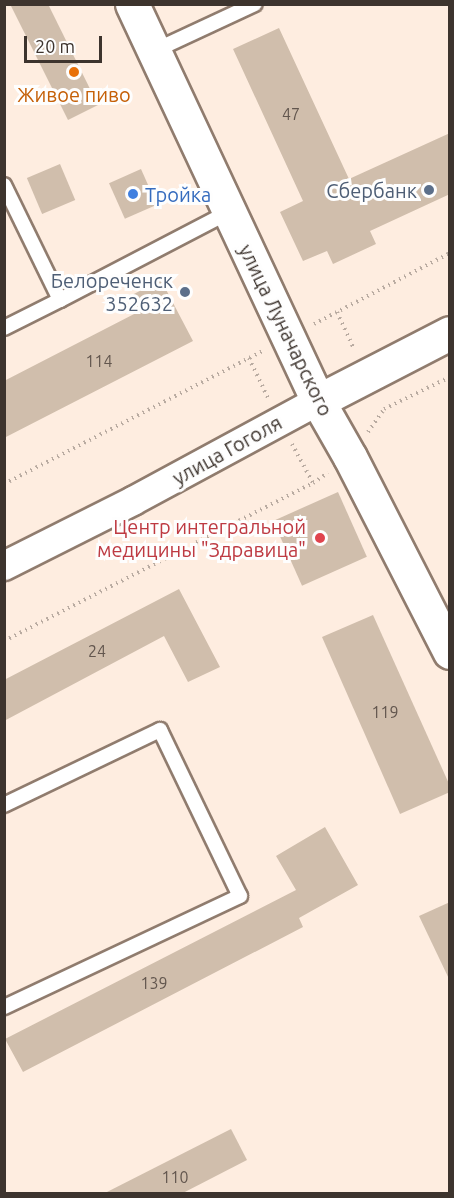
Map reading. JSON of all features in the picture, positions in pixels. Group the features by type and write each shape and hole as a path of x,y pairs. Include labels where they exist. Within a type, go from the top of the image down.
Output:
{"street":[{"name":"улица Луначарского","path":"132,4 318,401 350,457 450,652"},
{"name":"улица Гоголя","path":"4,566 133,501 450,333"}],"lane":[{"path":"154,51 255,4"},
{"path":"4,185 60,300"},
{"path":"4,328 229,212"},
{"path":"4,805 160,730 240,896 4,1007"}],"path":[{"path":"4,484 450,253"},
{"path":"4,641 313,483"}],"building":[{"path":"10,4 48,4 98,105 68,120"},
{"path":"279,28 349,179 450,133 450,194 370,231 376,244 333,264 327,251 303,261 280,212 303,201 233,49"},
{"path":"60,164 75,200 42,214 27,178"},
{"name":"Тройка","path":"141,169 157,205 125,219 109,183"},
{"path":"161,280 193,341 4,438 4,381 138,312 130,296"},
{"name":"Центр интегральной медицины \"Здравица\"","path":"338,492 367,557 302,586 273,521"},
{"path":"179,589 220,667 188,682 164,636 4,721 4,680"},
{"path":"373,615 450,786 450,792 400,814 322,637"},
{"path":"325,827 358,885 299,918 303,927 23,1072 5,1039 296,890 276,856"},
{"path":"450,902 450,981 419,916"},
{"path":"231,1129 247,1160 181,1194 103,1194"}],"place":[{"name":"Живое пиво","path":"74,72"},
{"name":"Сбербанк","path":"429,190"},
{"name":"Тройка","path":"133,194"},
{"name":"Белореченск 352632","path":"185,292"},
{"name":"Центр интегральной медицины \"Здравица\"","path":"320,538"}]}
